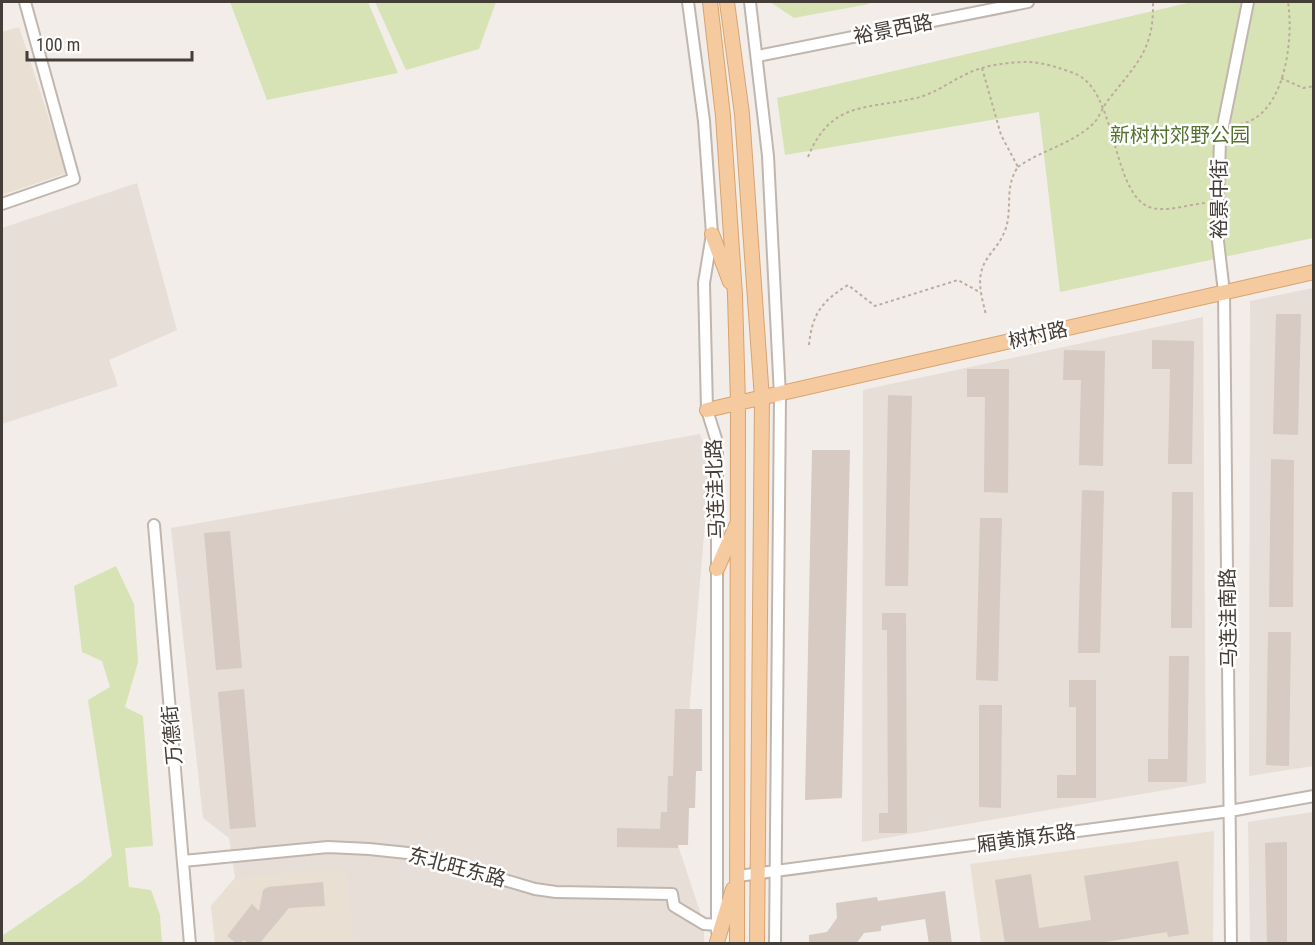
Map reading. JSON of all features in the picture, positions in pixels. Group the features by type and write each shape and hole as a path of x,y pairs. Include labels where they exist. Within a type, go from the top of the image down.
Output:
{"main road":[{"name":"马连洼北路","path":"710,2 723,116 735,295 738,404 737,944"},
{"path":"727,2 742,114 762,399 757,944"},
{"path":"712,234 735,295"},
{"name":"树村路","path":"707,410 780,396 1314,272"},
{"path":"717,569 738,521"},
{"path":"717,943 738,876"}],"street":[{"path":"2,204 74,179 25,2"},
{"name":"马连洼北路","path":"688,2 704,121 712,234 704,283 707,410 717,442 717,943"},
{"path":"750,2 758,56 774,252 780,396 775,944"},
{"name":"裕景西路","path":"758,56 1028,2"},
{"name":"裕景中街","path":"1224,292 1217,233 1223,126 1248,2"},
{"name":"马连洼南路","path":"1224,292 1231,944"},
{"name":"万德街","path":"154,525 190,944"},
{"name":"厢黄旗东路","path":"738,876 1230,811 1314,796"},
{"name":"东北旺东路","path":"183,861 328,847 417,854 535,889 556,892 672,894 674,906 704,924 717,925"}],"path":[{"path":"986,315 980,275 984,260 1006,228 1008,191 1012,176 1018,167 1033,156 1054,150 1094,123 1103,106 1129,76 1150,41 1153,2"},
{"path":"1223,126 1239,125 1262,116 1269,107 1281,78 1290,35 1288,2"},
{"path":"808,158 817,135 830,122 847,112 865,106 919,98 982,68 1028,62 1071,72 1084,79 1103,106 1128,186 1140,202 1152,208 1170,209 1218,202"},
{"path":"982,68 1001,135 1018,167"},
{"path":"1281,78 1304,88 1314,86"},
{"path":"809,345 811,325 816,314 832,295 848,285 875,306 958,280 981,293"}],"shaded area":[{"path":"19,27 67,173 2,195 2,32"},
{"path":"137,183 177,330 109,360 118,386 2,424 2,228"},
{"path":"1313,288 1313,766 1249,776 1250,301"},
{"path":"1203,317 1206,783 862,842 863,390"},
{"path":"700,434 710,463 678,845 704,924 704,943 215,943 211,906 235,878 229,838 203,818 171,528"},
{"path":"1313,812 1313,943 1250,943 1248,822"},
{"path":"1214,831 1213,943 981,943 970,864"},
{"path":"321,870 346,871 354,943 215,943 211,906 235,878"}],"green space":[{"path":"230,2 368,2 398,73 267,100"},
{"path":"375,2 496,2 479,49 406,70"},
{"path":"770,2 869,2 869,4 794,18"},
{"name":"新树村郊野公园","path":"1192,2 1313,2 1313,238 1060,292 1039,112 785,155 777,98"},
{"path":"116,566 134,604 138,662 125,707 143,716 153,846 125,848 129,887 151,890 160,915 162,943 2,943 2,936 82,881 112,856 88,700 110,687 102,661 82,652 74,586"}],"building":[{"path":"1276,314 1301,314 1298,435 1273,434"},
{"path":"1152,340 1194,341 1192,464 1168,464 1170,369 1152,369"},
{"path":"1064,350 1105,351 1103,466 1079,465 1081,380 1063,380"},
{"path":"967,369 1009,369 1008,493 984,492 985,397 967,397"},
{"path":"888,395 912,396 908,586 885,586"},
{"path":"812,450 850,450 842,798 805,800"},
{"path":"1271,459 1294,460 1293,607 1269,607"},
{"path":"1082,490 1104,491 1100,653 1078,653"},
{"path":"1172,492 1193,492 1192,628 1171,628"},
{"path":"980,518 1002,518 998,681 976,680"},
{"path":"230,531 242,668 216,670 204,533"},
{"path":"882,613 906,613 907,833 879,833 879,813 888,813 887,630 882,630"},
{"path":"1268,632 1291,632 1289,766 1266,765"},
{"path":"1169,656 1189,656 1187,782 1148,782 1148,759 1168,759"},
{"path":"1069,680 1096,680 1096,798 1057,798 1057,775 1076,775 1076,707 1069,707"},
{"path":"244,689 256,827 230,829 218,692"},
{"path":"979,705 1002,705 1001,808 979,807"},
{"path":"675,709 702,709 702,771 696,771 695,808 689,808 688,845 678,845 678,848 617,847 617,828 660,829 661,812 667,812 668,776 673,776"},
{"path":"1287,842 1287,944 1267,944 1265,843"},
{"path":"1178,861 1189,934 1168,937 1167,932 1093,944 1005,944 995,880 1031,874 1039,928 1091,920 1084,876"},
{"path":"323,882 325,906 289,908 259,944 248,944 244,940 236,943 227,936 252,904 259,911 263,890 268,887"},
{"path":"945,891 952,944 929,944 925,919 881,926 881,931 864,933 856,944 809,944 809,935 827,932 837,918 836,903 877,897 878,901"}]}
